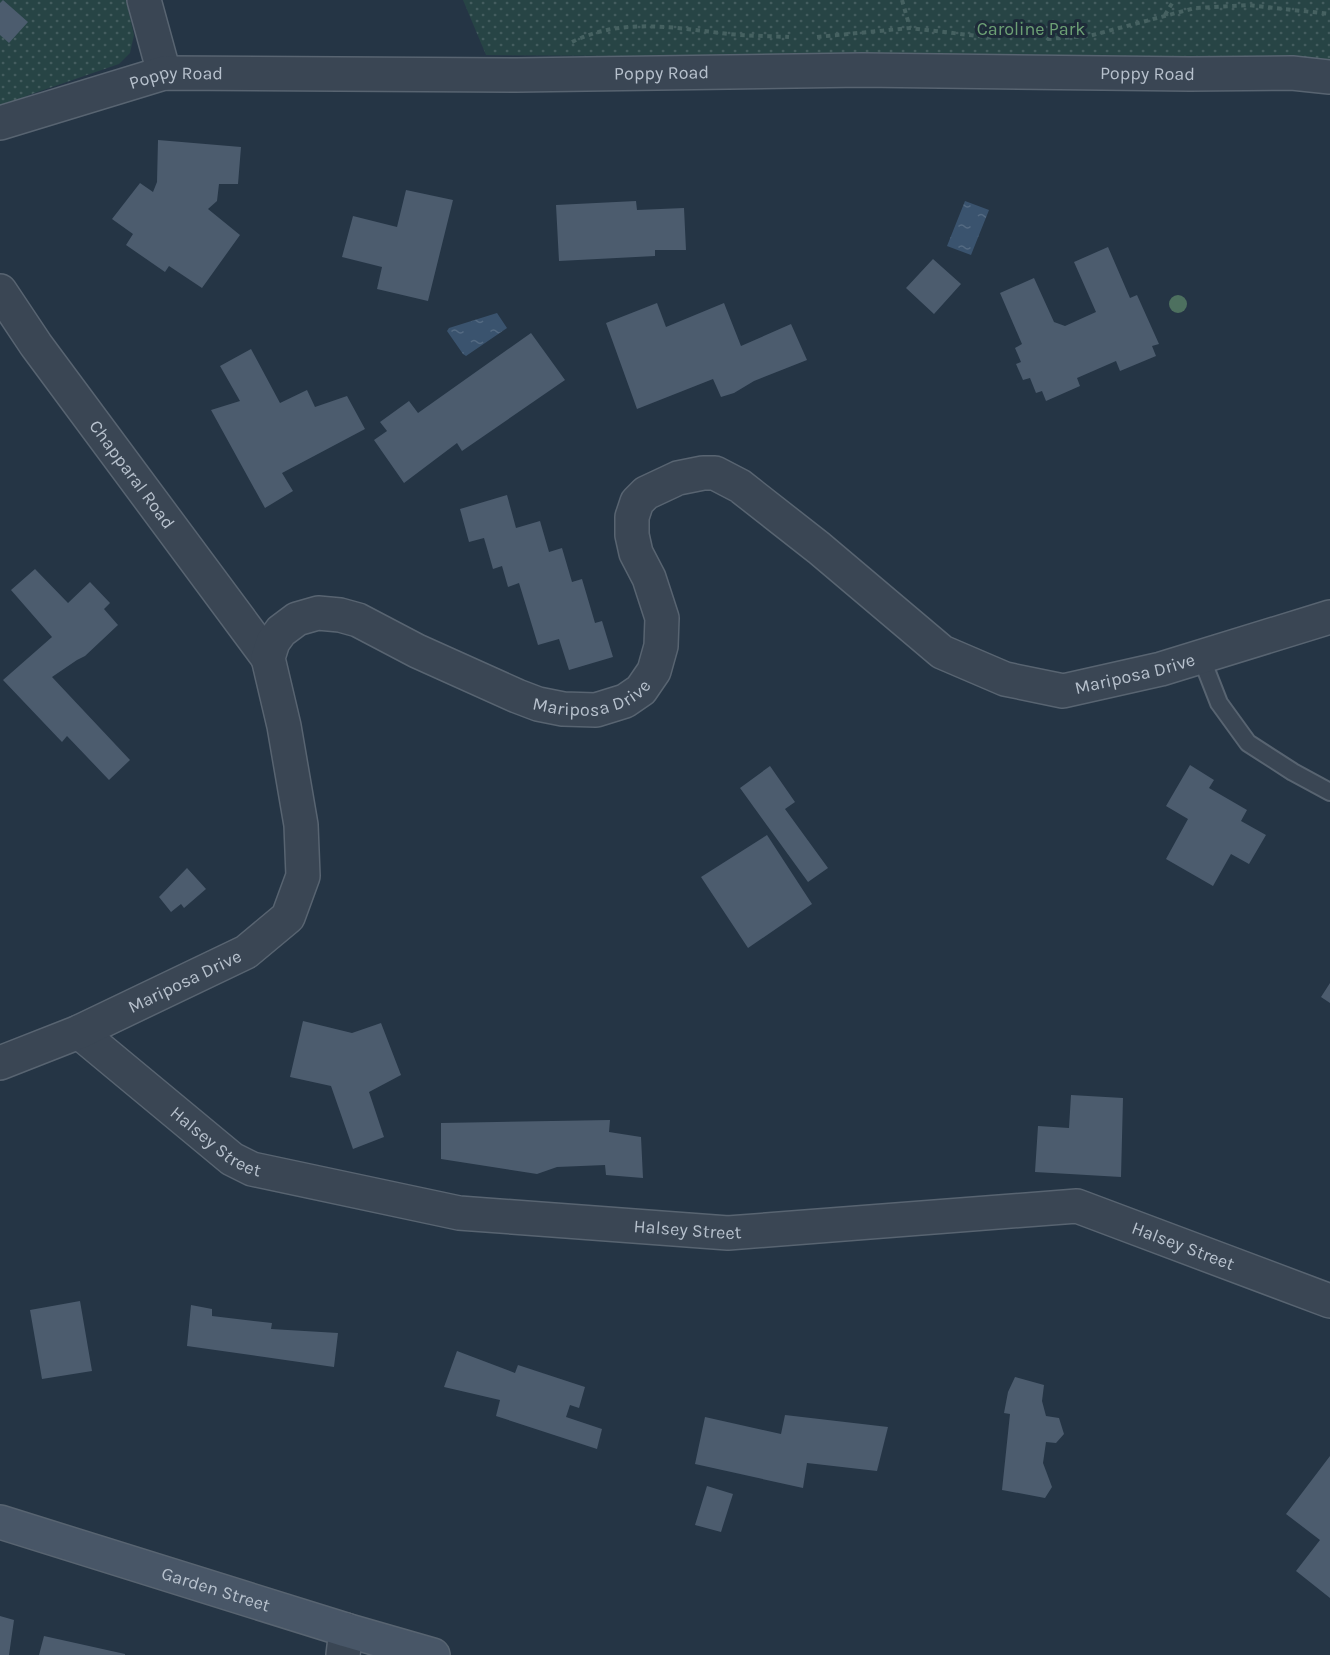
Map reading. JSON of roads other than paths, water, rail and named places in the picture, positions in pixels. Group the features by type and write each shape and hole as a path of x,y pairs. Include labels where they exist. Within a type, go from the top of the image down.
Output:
{"street":[{"path":"144,0 164,73"},
{"name":"Poppy Road","path":"0,123 164,73 551,75 862,70 1292,73 1330,77"},
{"name":"Chapparal Road","path":"0,291 36,345 268,658"},
{"name":"Mariposa Drive","path":"0,1063 79,1032 246,952 288,917 303,876 301,825 284,726 268,658 273,642 281,631 297,619 318,613 340,615 358,620 417,651 538,704 563,709 596,710 625,701 641,690 654,671 662,646 662,618 649,578 636,553 632,535 632,518 637,502 646,493 678,478 715,473 740,486 819,548 942,652 1005,680 1063,691 1161,669 1330,617"},
{"name":"Halsey Street","path":"79,1032 232,1159 252,1169 459,1213 728,1233 1077,1206 1330,1300"},
{"name":"Garden Street","path":"0,1522 344,1643 433,1655"}],"lane":[{"path":"1201,657 1220,703 1248,743 1293,772 1330,792"}],"water":[{"path":"965,201 989,210 971,255 947,246"},
{"path":"497,313 507,328 466,356 463,354 447,331 449,328"}],"park label":[{"name":"Caroline Park","path":"1031,29"}]}
